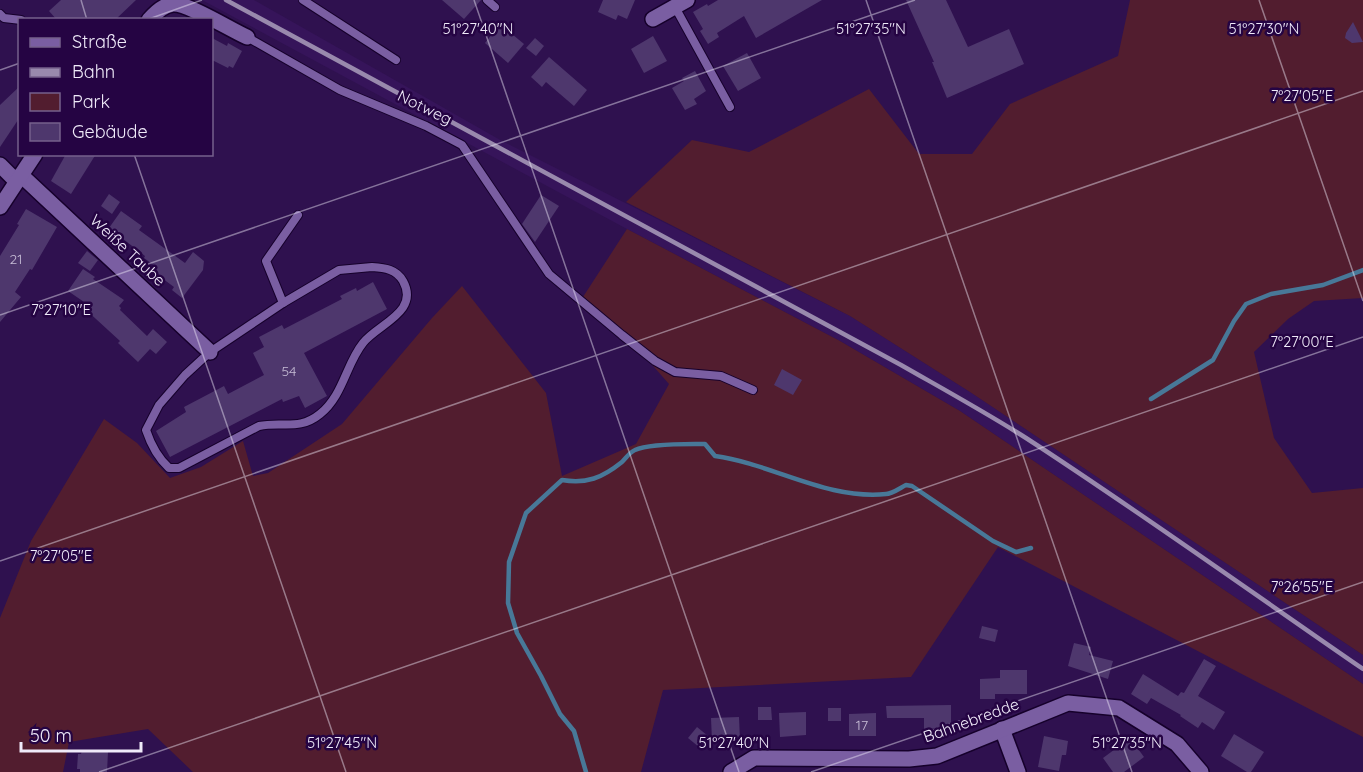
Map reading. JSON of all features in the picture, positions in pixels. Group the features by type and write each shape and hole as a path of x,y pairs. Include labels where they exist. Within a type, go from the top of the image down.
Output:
{"street":[{"path":"653,19 681,3"},
{"name":"Notweg","path":"151,18 159,10 172,4 186,7 208,18"},
{"name":"Notweg","path":"213,21 247,38"},
{"path":"0,207 34,156"},
{"name":"Weiße Taube","path":"0,165 19,178 210,352"},
{"name":"Bahnebredde","path":"731,772 754,758 838,765 936,756 1068,703 1119,708 1177,744 1201,772"},
{"path":"1002,729 1018,772"}],"lane":[{"path":"303,0 396,60"},
{"path":"487,0 495,8"},
{"path":"681,3 730,107"},
{"path":"0,14 3,18 18,20"},
{"name":"Notweg","path":"247,38 340,90 405,117 462,146 549,274 622,336 675,372 721,376 753,390"},
{"path":"283,303 266,261 298,215"},
{"path":"364,267 389,268 400,275 408,294 406,303 399,313 363,344 334,399 320,414 304,423 287,426 271,423 259,426 197,460 179,468 169,468 153,449 146,430 159,405 185,375 210,352 283,303 339,270 364,267"}],"shaded area":[{"path":"202,0 254,0 502,141 850,316 970,392 1363,655 1363,684 960,411 840,341"}],"green space":[{"path":"1130,0 1363,0 1363,298 1314,301 1288,319 1254,352 1274,438 1312,493 1363,488 1363,655 970,392 850,316 626,202 692,140 749,152 869,89 919,154 972,154 1010,104 1118,56"},
{"path":"627,229 840,341 960,411 1363,684 1363,737 998,547 911,677 663,690 641,772 193,772 148,729 69,742 63,772 0,772 0,618 31,541 104,419 137,443 170,478 201,467 243,441 253,476 268,473 342,424 462,286 546,393 562,476 636,444 669,384 625,334 583,297"}],"building":[{"path":"61,0 136,0 117,18 55,18 49,11"},
{"path":"442,0 481,0 464,19"},
{"path":"603,0 635,0 627,19 618,15 616,20 598,12"},
{"path":"718,0 822,0 756,38 744,16 717,33 719,37 708,44 700,31 703,29 693,12"},
{"path":"906,0 946,0 968,47 1009,29 1024,64 947,98 932,62 934,62"},
{"path":"1353,22 1363,42 1352,43 1345,38"},
{"path":"500,24 524,44 508,63 485,43"},
{"path":"653,36 667,61 644,73 631,49"},
{"path":"535,38 544,46 536,56 526,48"},
{"path":"213,39 227,46 228,43 242,51 233,68 229,66 228,68 213,60"},
{"path":"747,53 761,78 738,91 723,66"},
{"path":"549,57 587,90 574,106 546,82 542,87 531,77"},
{"path":"695,71 706,91 694,99 697,104 685,110 672,88 684,81 682,78"},
{"path":"18,88 18,120 0,147 0,105"},
{"path":"65,156 95,156 71,194 51,181"},
{"path":"109,194 120,202 112,214 101,206"},
{"path":"541,195 559,206 535,242 522,224"},
{"path":"26,209 57,227 32,270 30,269 15,292 21,297 0,322 0,256"},
{"path":"121,211 142,226 139,230 185,263 193,252 204,261 203,270 182,298 172,290 174,287 151,270 155,266 144,258 145,256 109,228"},
{"path":"87,251 98,260 90,271 78,263"},
{"path":"83,269 95,277 93,279 124,300 119,306 120,310 147,336 153,329 167,342 156,354 150,349 138,362 118,343 120,341 84,308 87,304 68,291"},
{"path":"373,282 387,309 304,353 327,396 305,408 299,396 283,402 282,399 170,457 156,431 186,412 184,407 224,386 228,394 264,375 253,353 264,347 259,337 282,325 284,329 342,299 340,296 356,288 357,291"},
{"path":"782,369 802,380 793,395 774,385"},
{"path":"982,626 998,630 995,642 979,638"},
{"path":"1074,643 1091,647 1089,655 1113,661 1108,679 1068,666"},
{"path":"1204,659 1216,666 1198,696 1225,712 1214,730 1202,722 1198,728 1181,715 1151,698 1147,704 1131,694 1143,674 1178,696 1181,692 1184,693"},
{"path":"1000,670 1027,670 1027,694 995,694 995,699 980,699 980,679 1000,678"},
{"path":"951,705 951,728 924,729 924,718 887,718 886,706"},
{"path":"758,707 771,707 772,720 758,720"},
{"path":"828,708 841,708 841,721 828,721"},
{"path":"806,712 806,735 780,737 779,713"},
{"path":"876,713 876,736 849,736 849,714"},
{"path":"739,717 740,740 712,741 711,718"},
{"path":"697,727 708,736 699,747 688,738"},
{"path":"1234,734 1264,752 1251,772 1247,772 1221,756"},
{"path":"1044,736 1068,741 1066,755 1062,755 1059,771 1038,767"},
{"path":"1130,738 1144,757 1124,772 1113,772 1103,758"},
{"path":"82,750 108,752 107,772 80,772 80,769 77,769 78,754 81,754"}],"waterway":[{"path":"1151,399 1213,360 1246,304 1271,294 1323,285 1363,270"},
{"path":"586,772 574,731 560,714 517,633 508,603 509,562 526,513 562,480 579,481 601,476 622,462 633,451 642,448 669,444 705,444 715,456 737,460 842,492 886,494 906,485 912,486 993,541 1016,552 1031,548"}],"railway":[{"path":"226,0 980,410 1111,494 1363,669"}]}
